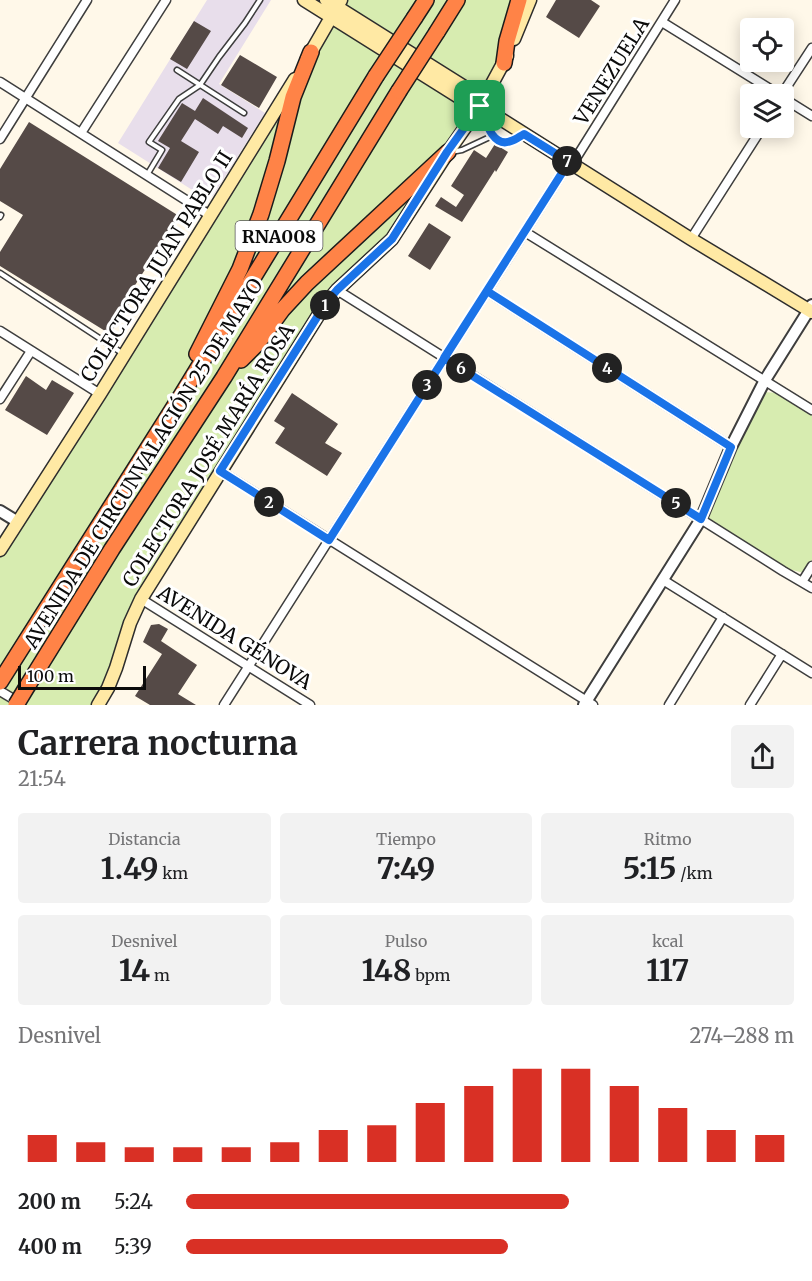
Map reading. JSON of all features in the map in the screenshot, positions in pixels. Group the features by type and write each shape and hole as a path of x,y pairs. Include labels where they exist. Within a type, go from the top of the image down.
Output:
{"highway":[{"name":"AVENIDA DE CIRCUNVALACIÓN 25 DE MAYO","path":"3,678 181,396 376,76 426,0"},
{"name":"AVENIDA DE CIRCUNVALACIÓN 25 DE MAYO","path":"16,705 112,549 224,376 457,0"},
{"path":"504,63 507,41 519,0"},
{"path":"181,396 200,345 240,269 261,214 293,97 311,52"},
{"path":"224,376 257,344 282,310 307,283 447,152"}],"main road":[{"path":"304,0 334,6 463,86 480,106 524,134 691,239 811,309"},
{"name":"COLECTORA JOSÉ MARÍA ROSA","path":"98,705 108,688 130,623 141,599 326,303 392,239 447,152 480,106 504,63 530,0"},
{"name":"COLECTORA JUAN PABLO II","path":"0,550 211,216 311,52 334,6"}],"street":[{"path":"0,139 87,0"},
{"path":"81,133 165,0"},
{"name":"VENEZUELA","path":"224,705 569,162 578,155 675,0"},
{"path":"662,22 762,84"},
{"path":"789,84 812,48"},
{"path":"0,82 211,216"},
{"path":"794,104 812,116"},
{"path":"691,239 756,138"},
{"path":"525,232 812,410"},
{"path":"337,290 812,588"},
{"path":"487,291 731,447"},
{"path":"220,471 588,704 701,519 731,447 765,380 811,309"},
{"path":"0,331 100,394"},
{"path":"0,399 31,351"},
{"path":"0,511 18,522"},
{"path":"802,582 812,566"},
{"path":"663,580 812,673"},
{"name":"AVENIDA GÉNOVA","path":"141,599 310,705"},
{"path":"669,705 723,617"},
{"path":"750,705 782,654"},
{"path":"0,691 23,705"}],"lane":[{"path":"147,175 162,150 149,142 179,99 200,85 260,0"},
{"path":"177,70 244,113"},
{"path":"480,106 492,136 501,142 510,142 524,134"},
{"path":"447,152 462,150 492,136"},
{"path":"0,273 125,355"}],"shaded area":[{"path":"207,0 271,0 219,84 265,113 213,196 205,198 118,143"}],"green space":[{"path":"341,0 530,0 504,63 392,239 337,290 141,599 98,705 0,705 0,550"},
{"path":"764,392 778,393 812,414 812,560 804,573 780,567 710,521 707,515 735,450"}],"building":[{"path":"556,0 591,0 600,6 579,38 546,17"},
{"path":"194,21 211,31 187,69 170,59"},
{"path":"240,55 277,77 259,108 221,85"},
{"path":"203,98 248,128 242,138 223,126 218,134 195,119 181,141 199,152 181,182 158,168 170,148 158,141 182,103 195,111"},
{"path":"29,122 179,216 132,290 136,292 110,334 0,266 0,252 23,215 0,201 0,169"},
{"path":"495,144 508,152 462,222 435,206 441,197 456,207 464,195 451,186 474,150 486,158"},
{"path":"429,223 451,237 430,270 408,256"},
{"path":"26,376 46,390 52,380 74,393 47,435 5,410"},
{"path":"292,393 338,424 325,443 342,453 327,476 275,443 285,428 274,421"},
{"path":"159,624 168,629 161,641 197,665 178,694 196,705 150,705 135,696 162,654 143,642 151,625"}],"route":[{"path":"480,106 447,152 392,239 326,303 220,471 329,540 444,358 487,291 731,447 701,519 444,358 569,162 524,134 510,142 501,142 492,136 480,106"}]}
